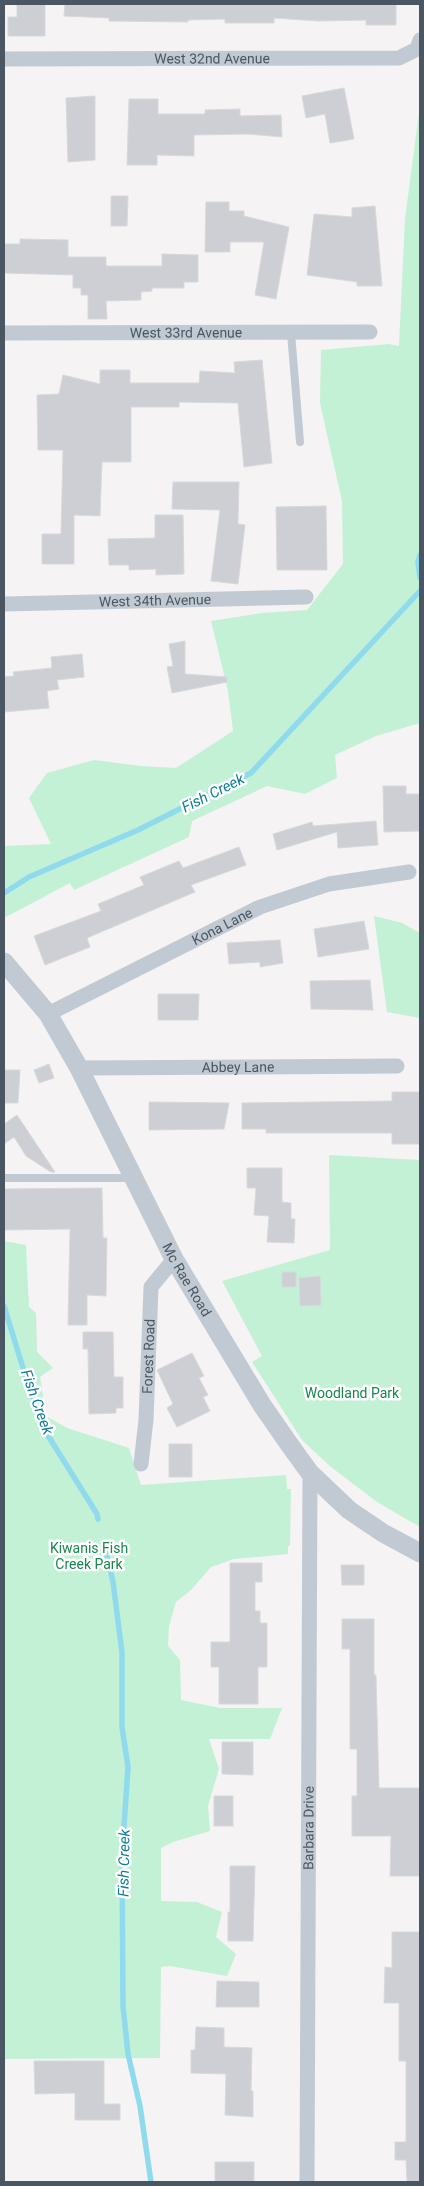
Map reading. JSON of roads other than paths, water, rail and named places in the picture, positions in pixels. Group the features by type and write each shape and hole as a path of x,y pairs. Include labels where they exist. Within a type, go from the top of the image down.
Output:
{"street":[{"name":"West 32nd Avenue","path":"4,59 399,58 419,44"},
{"name":"West 33rd Avenue","path":"4,333 370,332"},
{"name":"West 34th Avenue","path":"4,604 306,597"},
{"name":"Kona Lane","path":"48,1014 260,907 329,884 409,872"},
{"name":"Mc Rae Road","path":"4,962 48,1014 80,1068 174,1260 262,1405 310,1473 349,1510 383,1533 420,1553"},
{"name":"Abbey Lane","path":"80,1068 397,1066"},
{"name":"Forest Road","path":"141,1464 146,1420 151,1287 174,1260"},
{"name":"Barbara Drive","path":"307,2182 310,1473"}],"lane":[{"path":"291,333 300,442"},
{"path":"4,1178 134,1178"}],"waterway":[{"name":"Fish Creek","path":"420,555 418,562 420,578"},
{"name":"Fish Creek","path":"4,893 29,877 138,830 251,773 420,591"},
{"name":"Fish Creek","path":"4,1306 27,1381 47,1434 97,1514 98,1519"},
{"name":"Fish Creek","path":"104,1543 113,1582 122,1652 122,1727 128,1767 122,1856 123,2006 128,2054 140,2106 151,2182"}],"park label":[{"name":"Woodland Park","path":"352,1393"},
{"name":"Kiwanis Fish Creek Park","path":"89,1556"}]}
